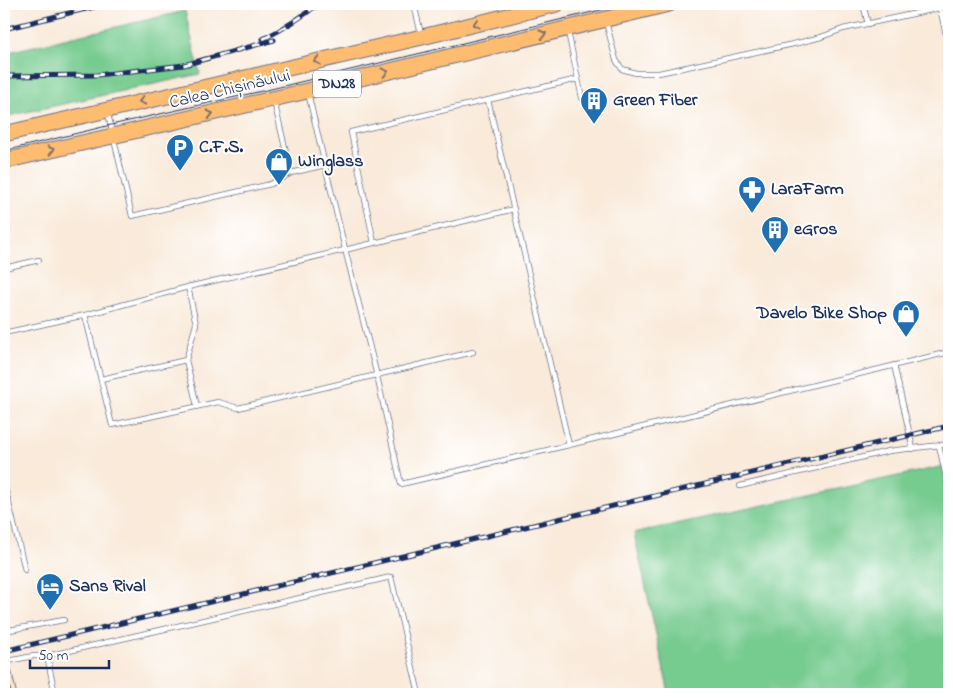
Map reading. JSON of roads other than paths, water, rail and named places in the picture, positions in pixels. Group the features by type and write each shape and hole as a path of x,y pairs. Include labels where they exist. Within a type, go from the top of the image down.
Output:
{"main road":[{"name":"Calea Chișinăului","path":"4,134 557,4"},
{"name":"Calea Chișinăului","path":"4,161 669,4"},
{"path":"4,672 9,694"}],"lane":[{"path":"414,4 422,37"},
{"path":"863,4 868,24"},
{"path":"605,19 616,60 622,69 636,73 659,73 798,43 843,29 939,6 949,48"},
{"path":"941,14 949,12"},
{"path":"567,28 582,98"},
{"path":"374,243 350,132 578,80"},
{"path":"307,91 377,376 401,484 949,352"},
{"path":"273,99 291,173"},
{"path":"488,100 570,444"},
{"path":"107,109 132,216 272,184 291,173 325,165"},
{"path":"4,333 85,315 188,287 514,209"},
{"path":"4,268 39,260"},
{"path":"188,287 196,324 186,360 197,406"},
{"path":"85,315 112,425 218,402 238,408 473,352"},
{"path":"101,379 186,360"},
{"path":"894,365 914,449"},
{"path":"740,486 889,451 949,444"},
{"path":"938,446 949,490"},
{"path":"4,483 25,570"},
{"path":"4,662 32,656 46,656 391,577 419,694"},
{"path":"4,631 64,620"},
{"path":"46,656 56,694"}],"tram line":[{"path":"4,151 626,4"},
{"path":"4,662 11,694"}],"railway":[{"path":"4,29 106,4"},
{"path":"263,39 292,23 318,4"},
{"path":"4,76 97,75 184,65 274,40"},
{"path":"4,651 949,426"}],"place":[{"name":"Green Fiber","path":"594,125"},
{"name":"C.F.S.","path":"180,172"},
{"name":"Winglass","path":"279,186"},
{"name":"LaraFarm","path":"752,214"},
{"name":"eGros","path":"775,254"},
{"name":"Davelo Bike Shop","path":"906,338"},
{"name":"Sans Rival","path":"50,611"}]}
